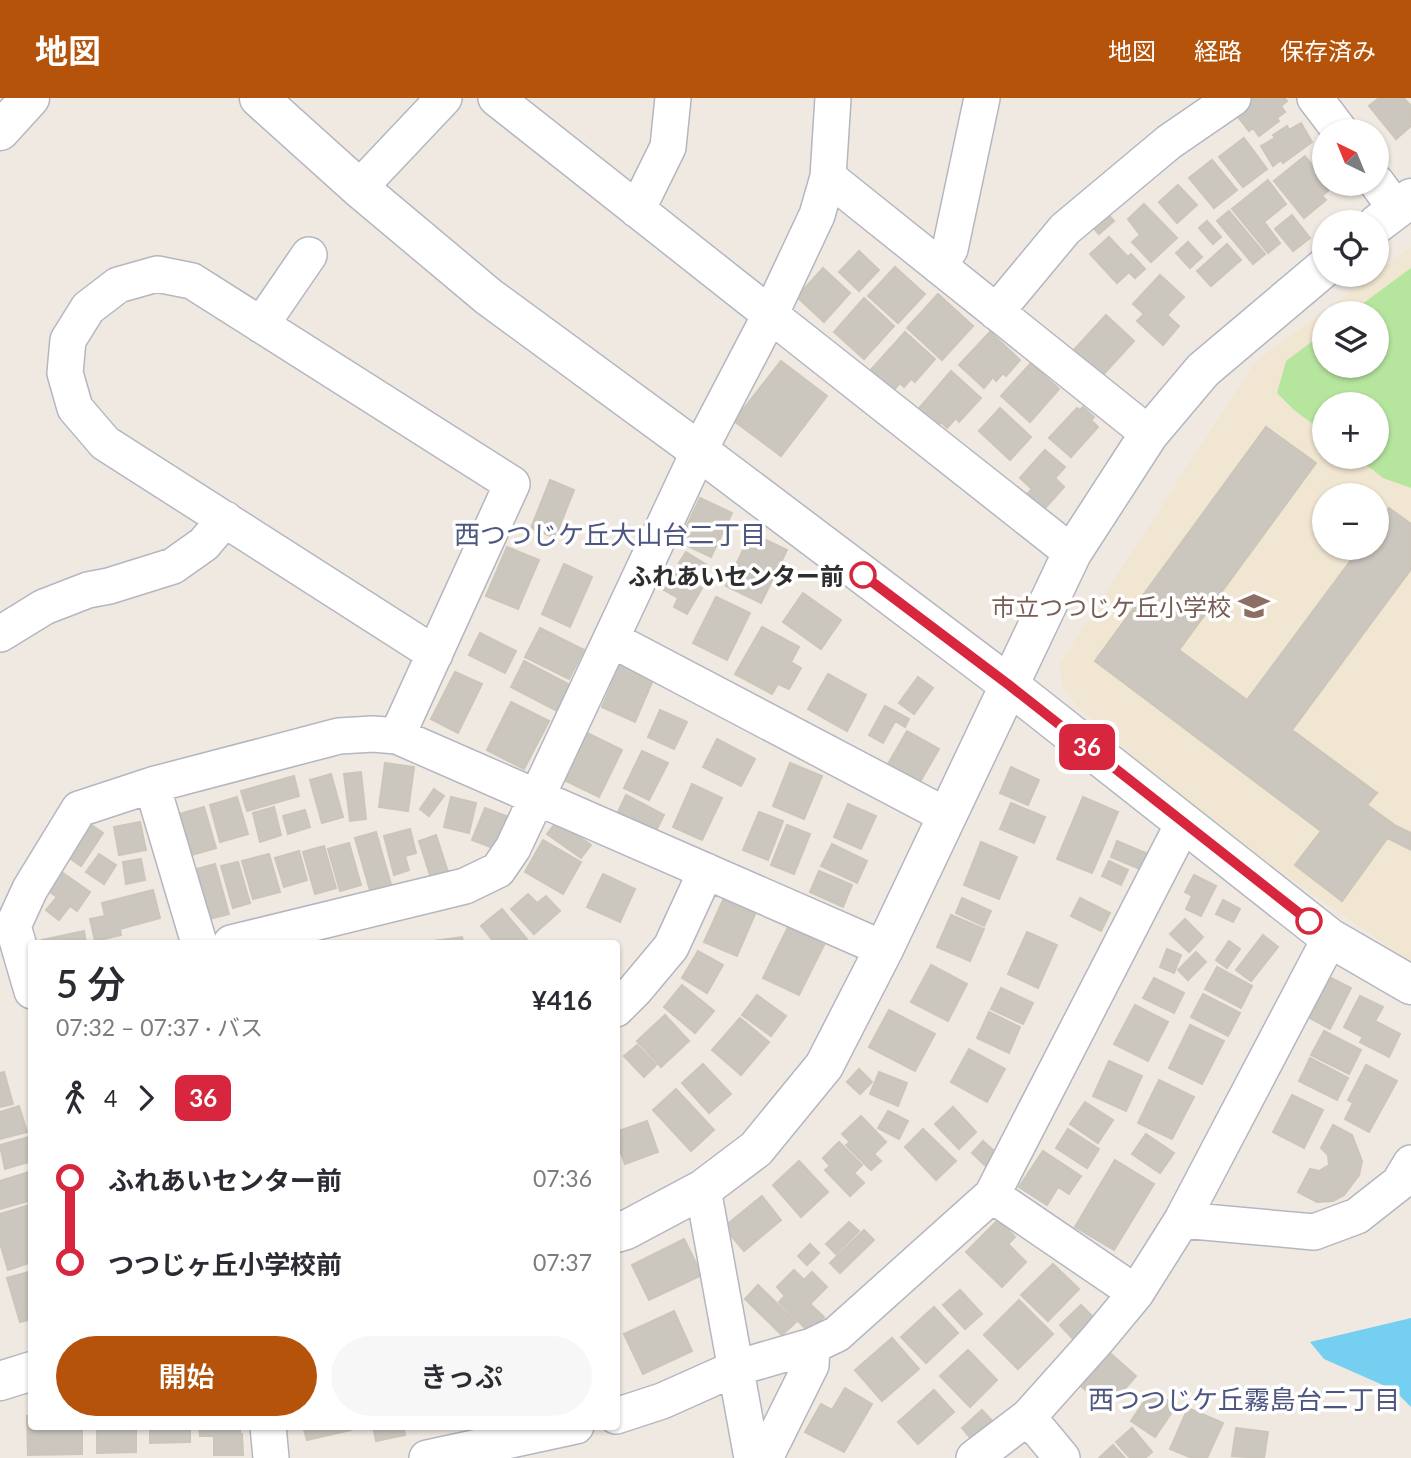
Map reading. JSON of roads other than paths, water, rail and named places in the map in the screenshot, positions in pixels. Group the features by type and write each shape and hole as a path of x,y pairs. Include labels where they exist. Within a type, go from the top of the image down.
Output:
{"street":[{"path":"0,131 30,98"},
{"path":"259,98 359,188 489,297 699,451 1009,685 1330,938 1411,985"},
{"path":"359,188 444,98"},
{"path":"496,98 1072,553"},
{"path":"637,210 668,147 673,98"},
{"path":"243,940 465,886 498,870 513,848 699,451 770,315 817,215 828,177 833,98"},
{"path":"939,266 950,249 982,98"},
{"path":"996,312 1065,229 1169,142 1233,98"},
{"path":"1315,98 1330,119"},
{"path":"828,177 1149,434"},
{"path":"261,325 309,255"},
{"path":"397,736 435,654 512,484 191,281 157,274 118,285 88,308 68,340 65,373 75,408 105,443 435,654"},
{"path":"620,1232 703,1189 756,1149 824,1066 884,949 1072,553 1149,434 1203,370 1312,278"},
{"path":"0,634 44,607 88,590 173,566 204,544 225,519"},
{"path":"611,639 947,816"},
{"path":"28,977 13,926 30,889 79,809 152,785 339,736 397,736 884,949"},
{"path":"152,785 198,940"},
{"path":"620,1415 662,1401 736,1368 813,1346 836,1334 992,1195 1184,822"},
{"path":"620,1005 671,947 706,871"},
{"path":"975,1458 1028,1417 1136,1293 1182,1220 1330,938"},
{"path":"1182,1220 1314,1232 1357,1216 1399,1182 1411,1163"},
{"path":"703,1189 752,1458"},
{"path":"992,1195 1136,1293"},
{"path":"765,1458 811,1365 813,1346"},
{"path":"1028,1417 1062,1458"},
{"path":"268,1430 271,1458"},
{"path":"427,1458 557,1430"}],"water":[{"path":"1411,1318 1411,1407 1394,1390 1324,1359 1310,1342"}],"place":[{"name":"ふれあいセンター前","path":"863,575"},
{"name":"市立つつじケ丘小学校","path":"1254,606"}],"district":[{"name":"西つつじケ丘大山台二丁目","path":"610,534"},
{"name":"西つつじケ丘霧島台二丁目","path":"1244,1399"}]}
